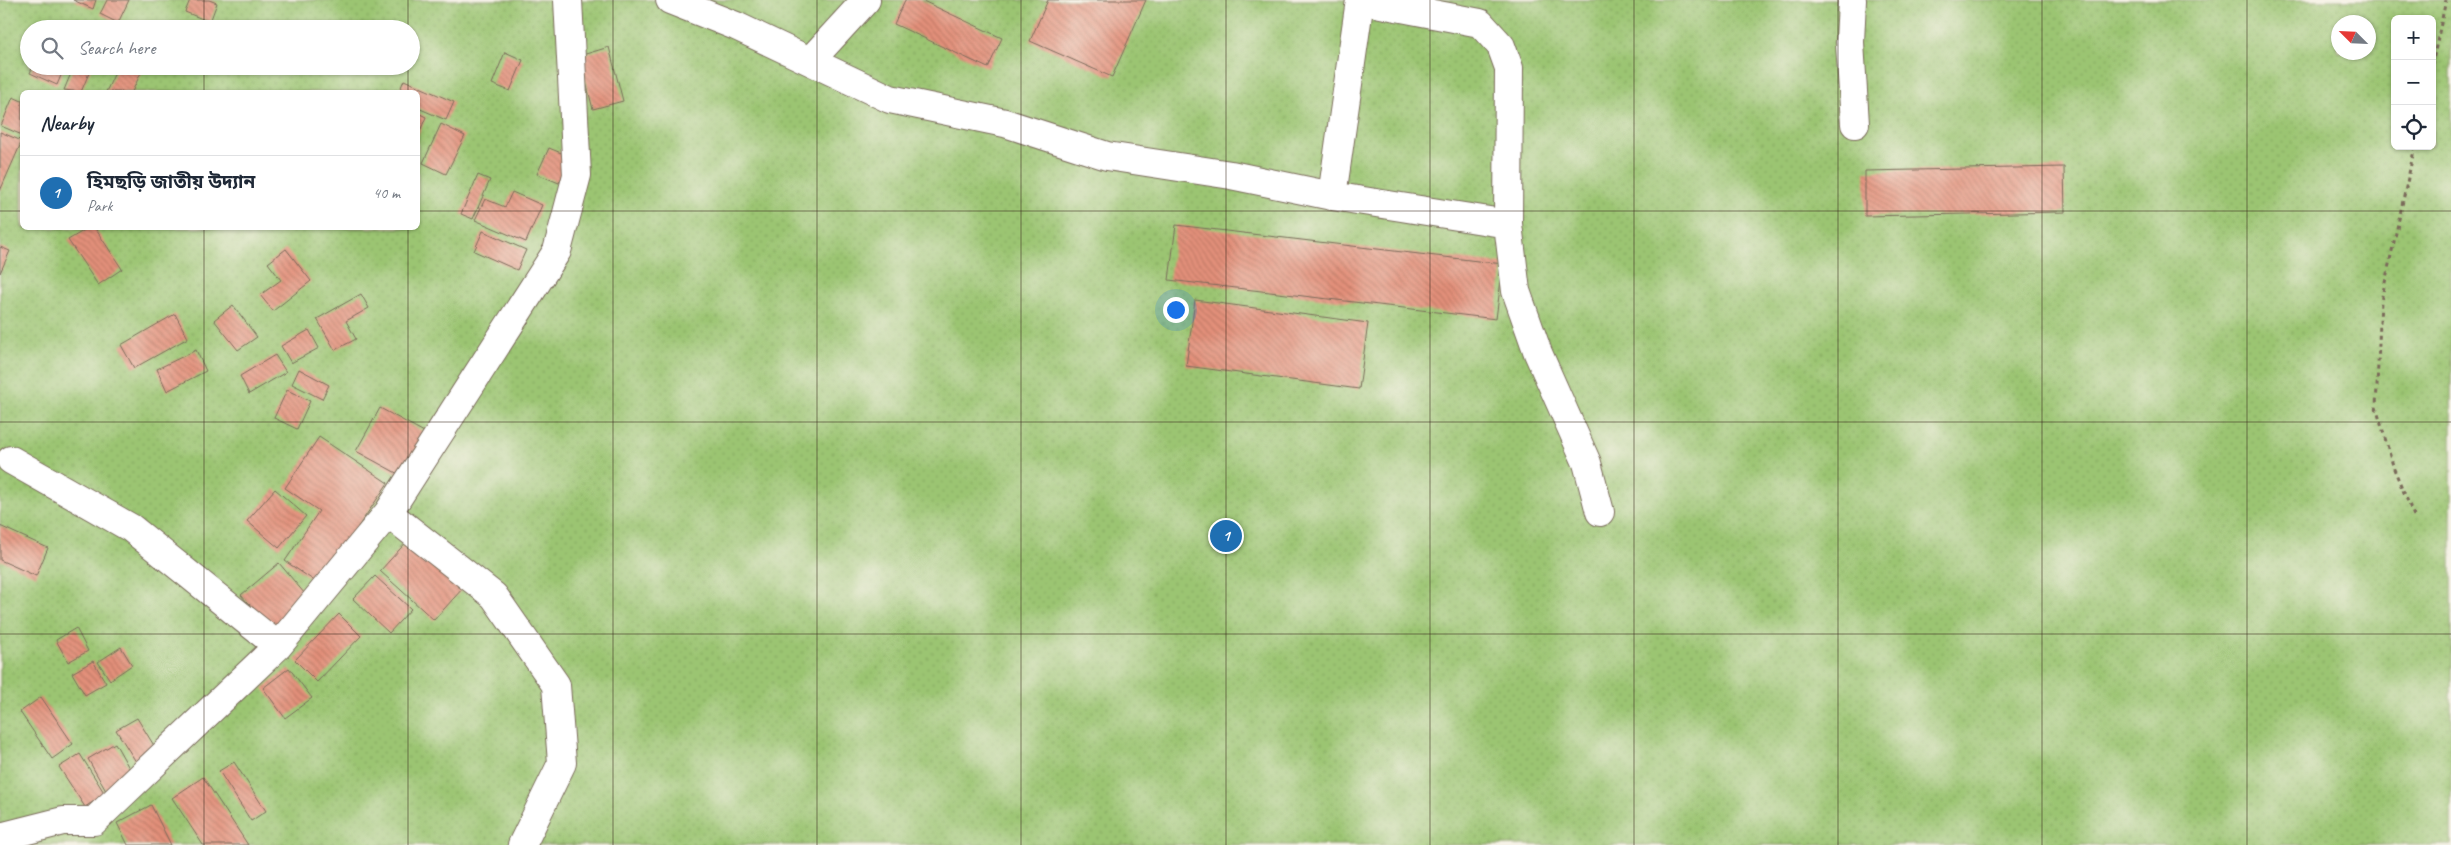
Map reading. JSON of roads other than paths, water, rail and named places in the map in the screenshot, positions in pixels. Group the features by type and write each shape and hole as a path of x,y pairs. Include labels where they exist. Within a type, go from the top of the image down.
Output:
{"street":[{"path":"0,837 63,821 94,821 278,646 388,513 557,251 576,175 568,0"},
{"path":"670,0 736,26 890,99 1005,123 1108,156 1231,175 1332,196 1508,224"},
{"path":"810,61 866,0"},
{"path":"1332,196 1360,0 1480,23 1501,46 1510,68 1508,224 1516,291 1538,353 1588,463 1600,512"},
{"path":"1852,0 1850,42 1855,124"},
{"path":"10,460 131,528 278,646"},
{"path":"388,513 494,596 556,685 562,763 522,845"}],"place":[{"name":"হিমছড়ি জাতীয় উদ্যান","path":"1226,536"}]}
